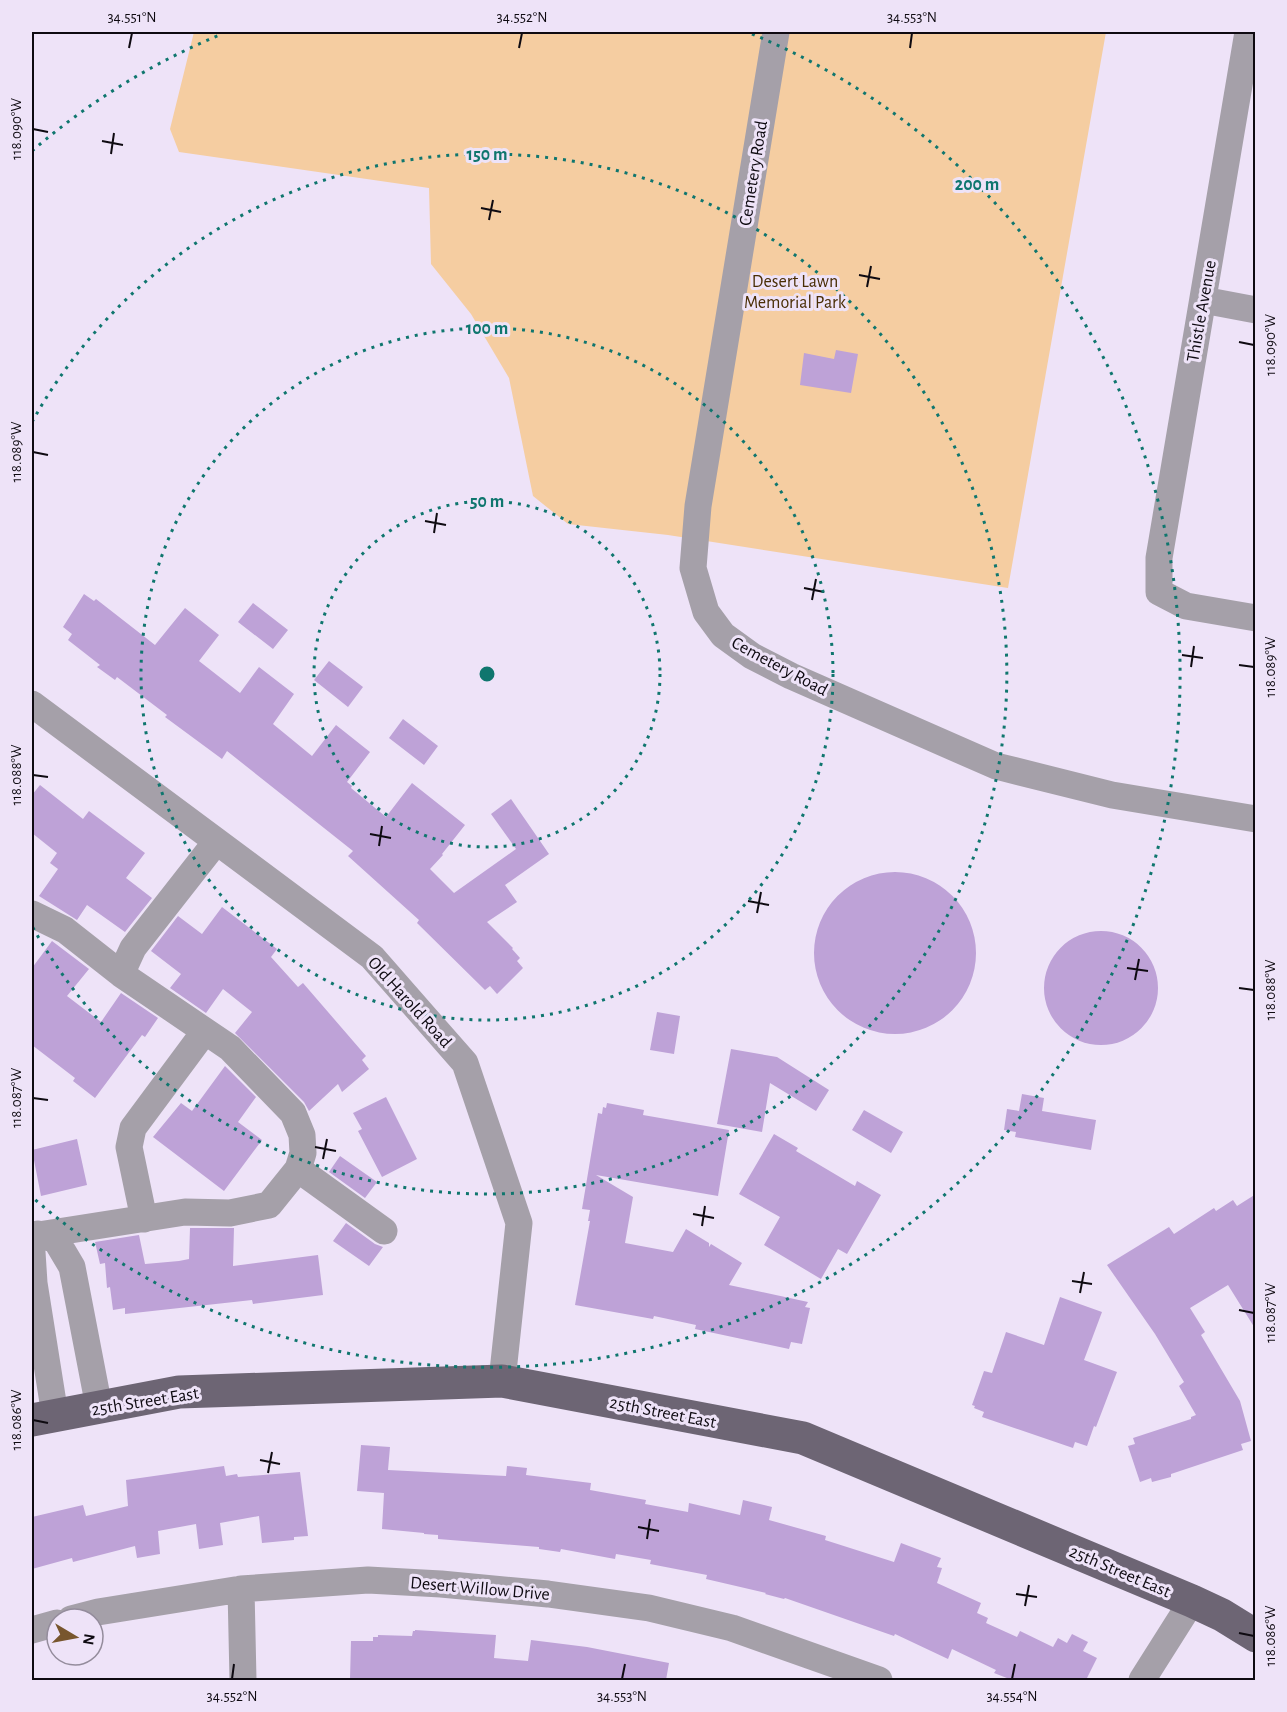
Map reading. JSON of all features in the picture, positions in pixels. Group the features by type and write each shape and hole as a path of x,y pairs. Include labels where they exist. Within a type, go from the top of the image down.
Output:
{"main road":[{"name":"25th Street East","path":"43,1417 179,1392 502,1382 803,1438 1222,1615 1256,1636"}],"street":[{"name":"Cemetery Road","path":"776,32 698,506 693,568 706,612 723,635 752,656 791,676 996,766 1112,795 1256,819"},
{"name":"Thistle Avenue","path":"1248,32 1159,558 1159,592 1186,606 1256,618"},
{"path":"1203,300 1256,310"},
{"name":"Old Harold Road","path":"32,704 372,957 465,1063 519,1223 502,1382"},
{"path":"121,974 133,948 216,842"},
{"path":"32,914 65,930 121,974 230,1048 293,1113 302,1135 303,1153 298,1169 269,1205 230,1213 185,1212 33,1242"},
{"path":"144,1219 129,1147 133,1128 205,1031"},
{"path":"298,1169 384,1231"},
{"path":"33,1242 56,1240 72,1267 99,1407"},
{"path":"33,1242 43,1417"},
{"name":"Desert Willow Drive","path":"105,1611 241,1589 368,1580 548,1593 649,1608 732,1628 879,1680"},
{"path":"241,1589 243,1680"},
{"path":"1142,1680 1192,1602"}],"green space":[{"name":"Desert Lawn Memorial Park","path":"194,32 1106,32 1008,588 668,535 568,524 533,496 509,378 471,314 431,264 429,188 179,152 170,129"}],"building":[{"path":"836,350 858,354 851,393 800,385 804,353 834,359"},
{"path":"84,594 94,601 96,599 155,645 185,608 219,635 199,661 240,693 259,667 294,694 273,724 312,756 336,725 370,752 347,782 386,817 412,783 465,825 430,869 454,893 516,849 491,814 511,799 549,854 505,885 517,902 487,922 513,948 520,958 517,961 523,968 497,994 490,986 485,990 417,923 419,920 348,856 353,851 227,751 222,759 165,717 167,715 117,677 115,680 97,667 100,665 68,640 72,634 63,627"},
{"path":"253,603 288,630 273,649 238,622"},
{"path":"329,661 363,687 348,707 314,680"},
{"path":"403,719 438,746 424,765 389,738"},
{"path":"40,785 83,819 89,811 145,853 126,878 152,898 125,932 87,905 77,920 39,896 58,869 50,863 57,853 32,833 32,795"},
{"path":"895,872 926,878 952,896 970,922 976,953 970,984 952,1010 926,1028 895,1034 864,1028 838,1010 820,984 814,953 820,922 838,896 864,878"},
{"path":"222,907 277,949 271,957 298,987 303,983 366,1056 362,1060 369,1069 342,1092 338,1084 309,1111 304,1102 235,1033 252,1012 223,989 206,1013 170,988 181,974 151,951 178,916 202,934"},
{"path":"1101,931 1123,935 1133,940 1149,956 1154,966 1158,988 1154,1010 1149,1020 1133,1036 1123,1041 1101,1045 1079,1041 1069,1036 1053,1020 1048,1010 1044,988 1048,966 1053,956 1069,940 1079,935"},
{"path":"52,941 89,969 67,996 101,1022 121,993 158,1018 145,1037 142,1035 95,1098 73,1081 75,1078 32,1045 32,968"},
{"path":"657,1012 680,1016 674,1054 650,1050"},
{"path":"731,1049 777,1057 829,1090 816,1111 770,1083 762,1132 717,1124"},
{"path":"225,1066 256,1097 238,1122 262,1140 224,1191 153,1137 181,1103 192,1111"},
{"path":"1022,1094 1044,1098 1042,1111 1096,1120 1091,1150 1015,1137 1016,1132 1004,1130 1007,1109 1019,1111"},
{"path":"386,1097 417,1159 382,1177 358,1131 362,1129 353,1113"},
{"path":"607,1103 644,1110 643,1115 729,1130 718,1196 596,1175 633,1197 625,1243 673,1252 686,1229 709,1243 709,1247 711,1244 742,1263 729,1285 808,1302 805,1307 810,1308 802,1344 791,1342 789,1349 695,1329 696,1325 654,1316 653,1319 575,1305 590,1221 588,1221 590,1210 582,1209 598,1113 602,1114 603,1107 606,1108"},
{"path":"864,1110 903,1132 891,1153 852,1130"},
{"path":"774,1134 798,1148 796,1151 855,1186 857,1181 881,1195 847,1254 838,1249 821,1279 764,1245 780,1217 739,1194"},
{"path":"77,1139 87,1185 41,1196 32,1150"},
{"path":"340,1156 377,1182 365,1198 329,1172"},
{"path":"1256,1194 1256,1330 1228,1285 1190,1308 1205,1332 1201,1335 1240,1401 1251,1441 1241,1444 1243,1450 1171,1474 1171,1477 1152,1482 1151,1478 1140,1482 1128,1446 1135,1444 1133,1438 1191,1419 1196,1415 1179,1386 1184,1382 1155,1334 1107,1265 1169,1227 1174,1234 1214,1208 1216,1211 1233,1200 1237,1206"},
{"path":"346,1223 375,1244 383,1247 369,1266 333,1241"},
{"path":"190,1228 234,1228 233,1266 318,1255 323,1295 253,1304 252,1300 125,1314 125,1308 113,1310 110,1287 107,1288 105,1263 100,1264 95,1242 139,1235 145,1264 179,1261 189,1259"},
{"path":"1060,1297 1102,1312 1084,1360 1117,1372 1087,1446 1075,1442 1073,1448 982,1417 984,1412 972,1405 984,1371 992,1373 1006,1332 1044,1345"},
{"path":"361,1445 390,1447 388,1470 506,1476 507,1466 527,1468 526,1475 591,1483 590,1490 646,1500 645,1504 688,1512 689,1503 740,1515 743,1500 772,1507 769,1520 826,1536 825,1540 894,1562 901,1543 941,1558 937,1567 942,1568 937,1583 981,1603 977,1613 988,1618 986,1623 1017,1637 1020,1631 1053,1647 1058,1638 1067,1643 1072,1634 1088,1642 1083,1651 1097,1658 1086,1680 1012,1680 994,1673 996,1670 952,1649 948,1659 895,1634 894,1636 785,1598 706,1579 707,1575 650,1564 651,1560 616,1554 615,1559 561,1549 560,1552 539,1549 539,1547 438,1539 438,1535 382,1529 384,1493 357,1491"},
{"path":"224,1466 226,1476 237,1474 238,1477 300,1472 308,1536 294,1537 294,1540 262,1543 259,1516 220,1523 223,1545 199,1549 196,1524 158,1531 160,1554 137,1558 135,1546 73,1562 72,1558 32,1569 32,1517 83,1505 86,1516 128,1506 126,1480"},
{"path":"415,1630 496,1635 494,1658 528,1661 531,1640 587,1647 669,1663 666,1680 350,1679 351,1641 373,1641 373,1637 378,1637 378,1635 412,1636"}]}
